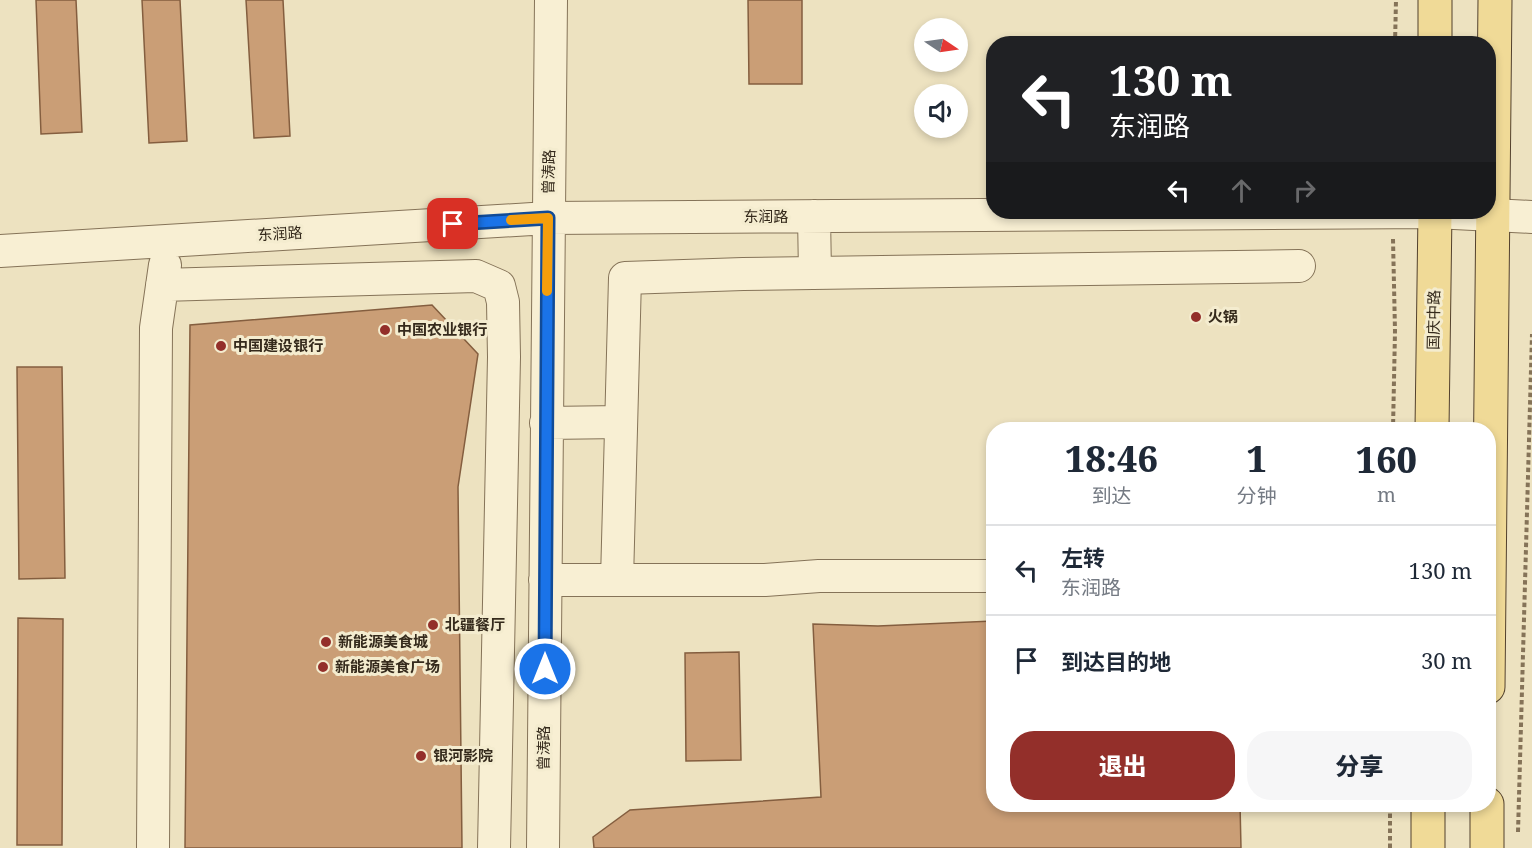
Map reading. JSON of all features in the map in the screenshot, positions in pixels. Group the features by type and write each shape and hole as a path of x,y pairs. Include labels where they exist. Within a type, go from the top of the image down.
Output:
{"main road":[{"path":"1435,0 1435,36"},
{"path":"1494,36 1495,0"},
{"name":"国庆中路","path":"1432,422 1435,219"},
{"path":"1490,422 1492,219"},
{"path":"1428,812 1428,848"},
{"path":"1487,812 1487,848"}],"street":[{"name":"曾涛路","path":"543,848 551,0"},
{"name":"东润路","path":"0,251 548,218 986,215"},
{"name":"东润路","path":"1496,215 1532,216"},
{"path":"814,216 815,273"},
{"path":"153,848 156,328 169,241"},
{"path":"617,580 625,278 1299,266"},
{"path":"162,285 476,276 500,286 503,302 504,357 494,848"},
{"path":"546,423 621,422"},
{"path":"545,580 765,580 819,576 986,576"}],"path":[{"path":"1395,36 1396,0"},
{"path":"1392,219 1395,331 1393,422"},
{"path":"1518,836 1532,334"},
{"path":"1390,812 1390,848"}],"building":[{"path":"36,0 76,0 82,132 41,134"},
{"path":"142,0 180,0 187,141 149,143"},
{"path":"246,0 283,0 290,136 254,138"},
{"path":"748,0 802,0 802,84 749,84"},
{"name":"新能源美食广场","path":"432,305 478,354 458,487 462,848 185,848 190,325"},
{"path":"17,367 62,367 65,578 19,579"},
{"path":"18,618 63,619 62,845 17,845"},
{"path":"986,621 986,812 1240,812 1241,848 594,848 593,837 630,810 821,797 813,624 878,626"},
{"path":"739,652 741,760 686,761 685,653"}],"slow traffic":[{"path":"511,220 548,218 547,291"}],"place":[{"name":"火锅","path":"1196,317"},
{"name":"中国农业银行","path":"385,330"},
{"name":"中国建设银行","path":"221,346"},
{"name":"北疆餐厅","path":"433,625"},
{"name":"新能源美食城","path":"326,642"},
{"name":"新能源美食广场","path":"323,667"},
{"name":"银河影院","path":"421,756"}],"route":[{"path":"453,224 548,218 545,669"}]}
